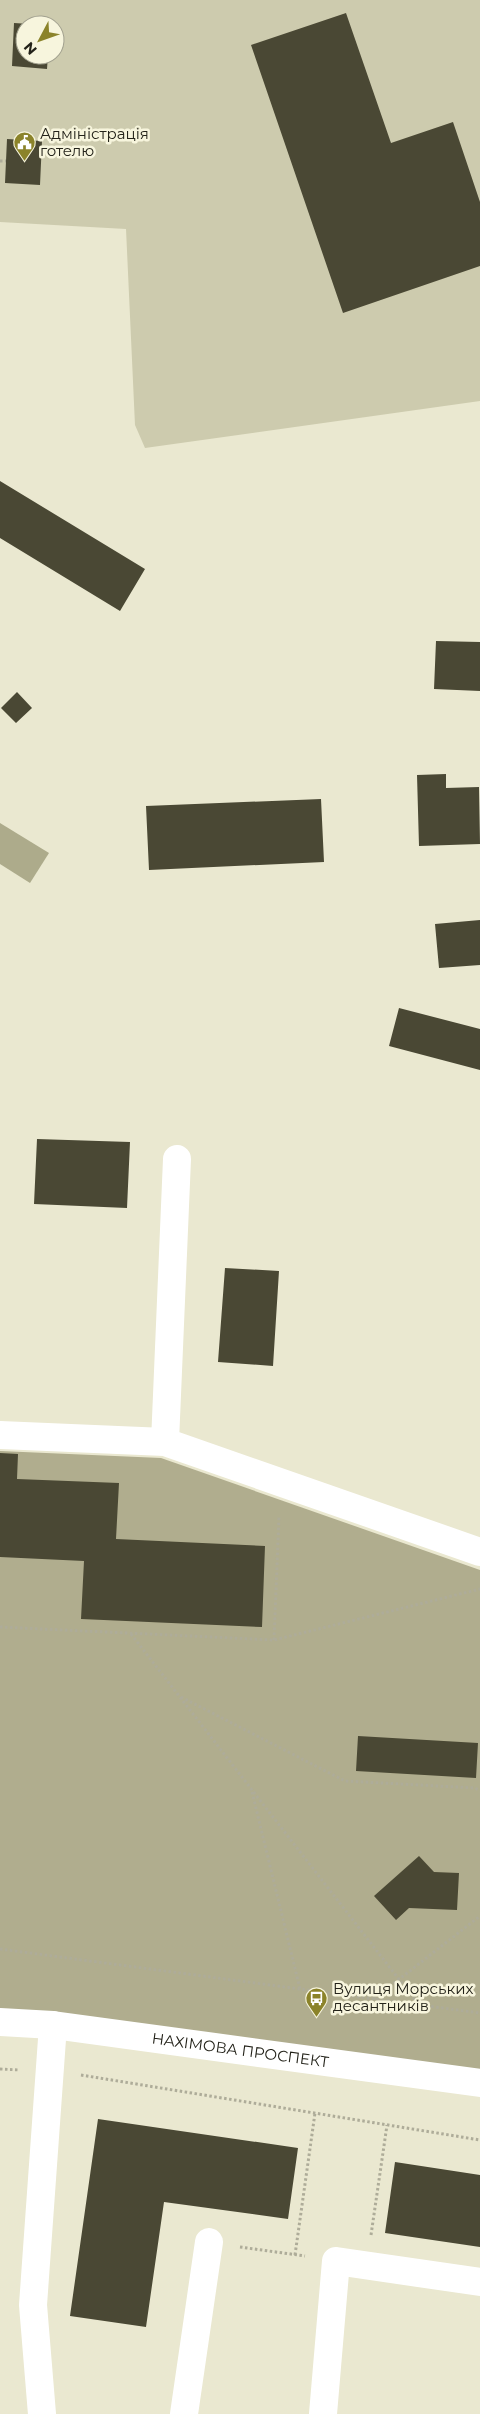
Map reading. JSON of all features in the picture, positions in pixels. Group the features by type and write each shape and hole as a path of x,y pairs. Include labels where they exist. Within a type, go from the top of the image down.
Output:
{"main road":[{"path":"165,1442 177,1159"},
{"path":"0,1435 165,1442 480,1552"},
{"name":"НАХІМОВА ПРОСПЕКТ","path":"0,2022 53,2025 480,2082"},
{"path":"42,2414 33,2305 53,2025"},
{"path":"184,2414 209,2242"},
{"path":"323,2414 336,2260 480,2282"}],"path":[{"path":"0,160 6,161"},
{"path":"274,1640 281,1483"},
{"path":"0,1627 274,1640 480,1589"},
{"path":"131,1634 418,2004"},
{"path":"178,1695 345,1780 475,1788 480,1791"},
{"path":"252,1791 300,1988"},
{"path":"374,1998 480,1916"},
{"path":"0,1949 480,2013"},
{"path":"0,2070 50,2070 480,2140"},
{"path":"295,2254 316,2113"},
{"path":"366,2265 387,2125"},
{"path":"209,2242 336,2260"}],"shaded area":[{"path":"0,0 480,0 480,401 145,448 135,425 126,229 0,222"},
{"path":"0,823 49,853 30,883 0,864"},
{"path":"0,1451 161,1458 480,1570 480,2070 0,2010"}],"building":[{"path":"346,13 391,143 453,122 480,202 480,266 343,313 251,45"},
{"path":"14,23 15,65 47,65 47,69 12,66"},
{"path":"7,139 42,141 40,185 5,183"},
{"path":"0,481 145,569 120,611 0,538"},
{"path":"436,641 480,642 480,691 434,689"},
{"path":"17,692 32,708 16,723 1,708"},
{"path":"446,774 446,788 479,787 480,844 419,846 417,775"},
{"path":"321,799 324,862 149,870 146,806"},
{"path":"480,920 480,965 439,968 435,924"},
{"path":"399,1008 480,1029 480,1070 389,1046"},
{"path":"37,1139 130,1142 127,1208 34,1204"},
{"path":"225,1268 279,1271 273,1366 218,1362"},
{"path":"0,1453 18,1454 17,1479 119,1483 116,1539 265,1546 262,1627 81,1619 84,1561 0,1557"},
{"path":"358,1736 478,1743 476,1778 356,1771"},
{"path":"419,1856 434,1872 459,1873 457,1910 409,1908 396,1920 374,1896"},
{"path":"98,2119 298,2148 288,2219 164,2202 146,2327 70,2316"},
{"path":"395,2162 480,2175 480,2247 385,2233"}],"place":[{"name":"Адміністрація готелю","path":"24,162"},
{"name":"Вулиця Морських десантників","path":"317,2017"}]}
